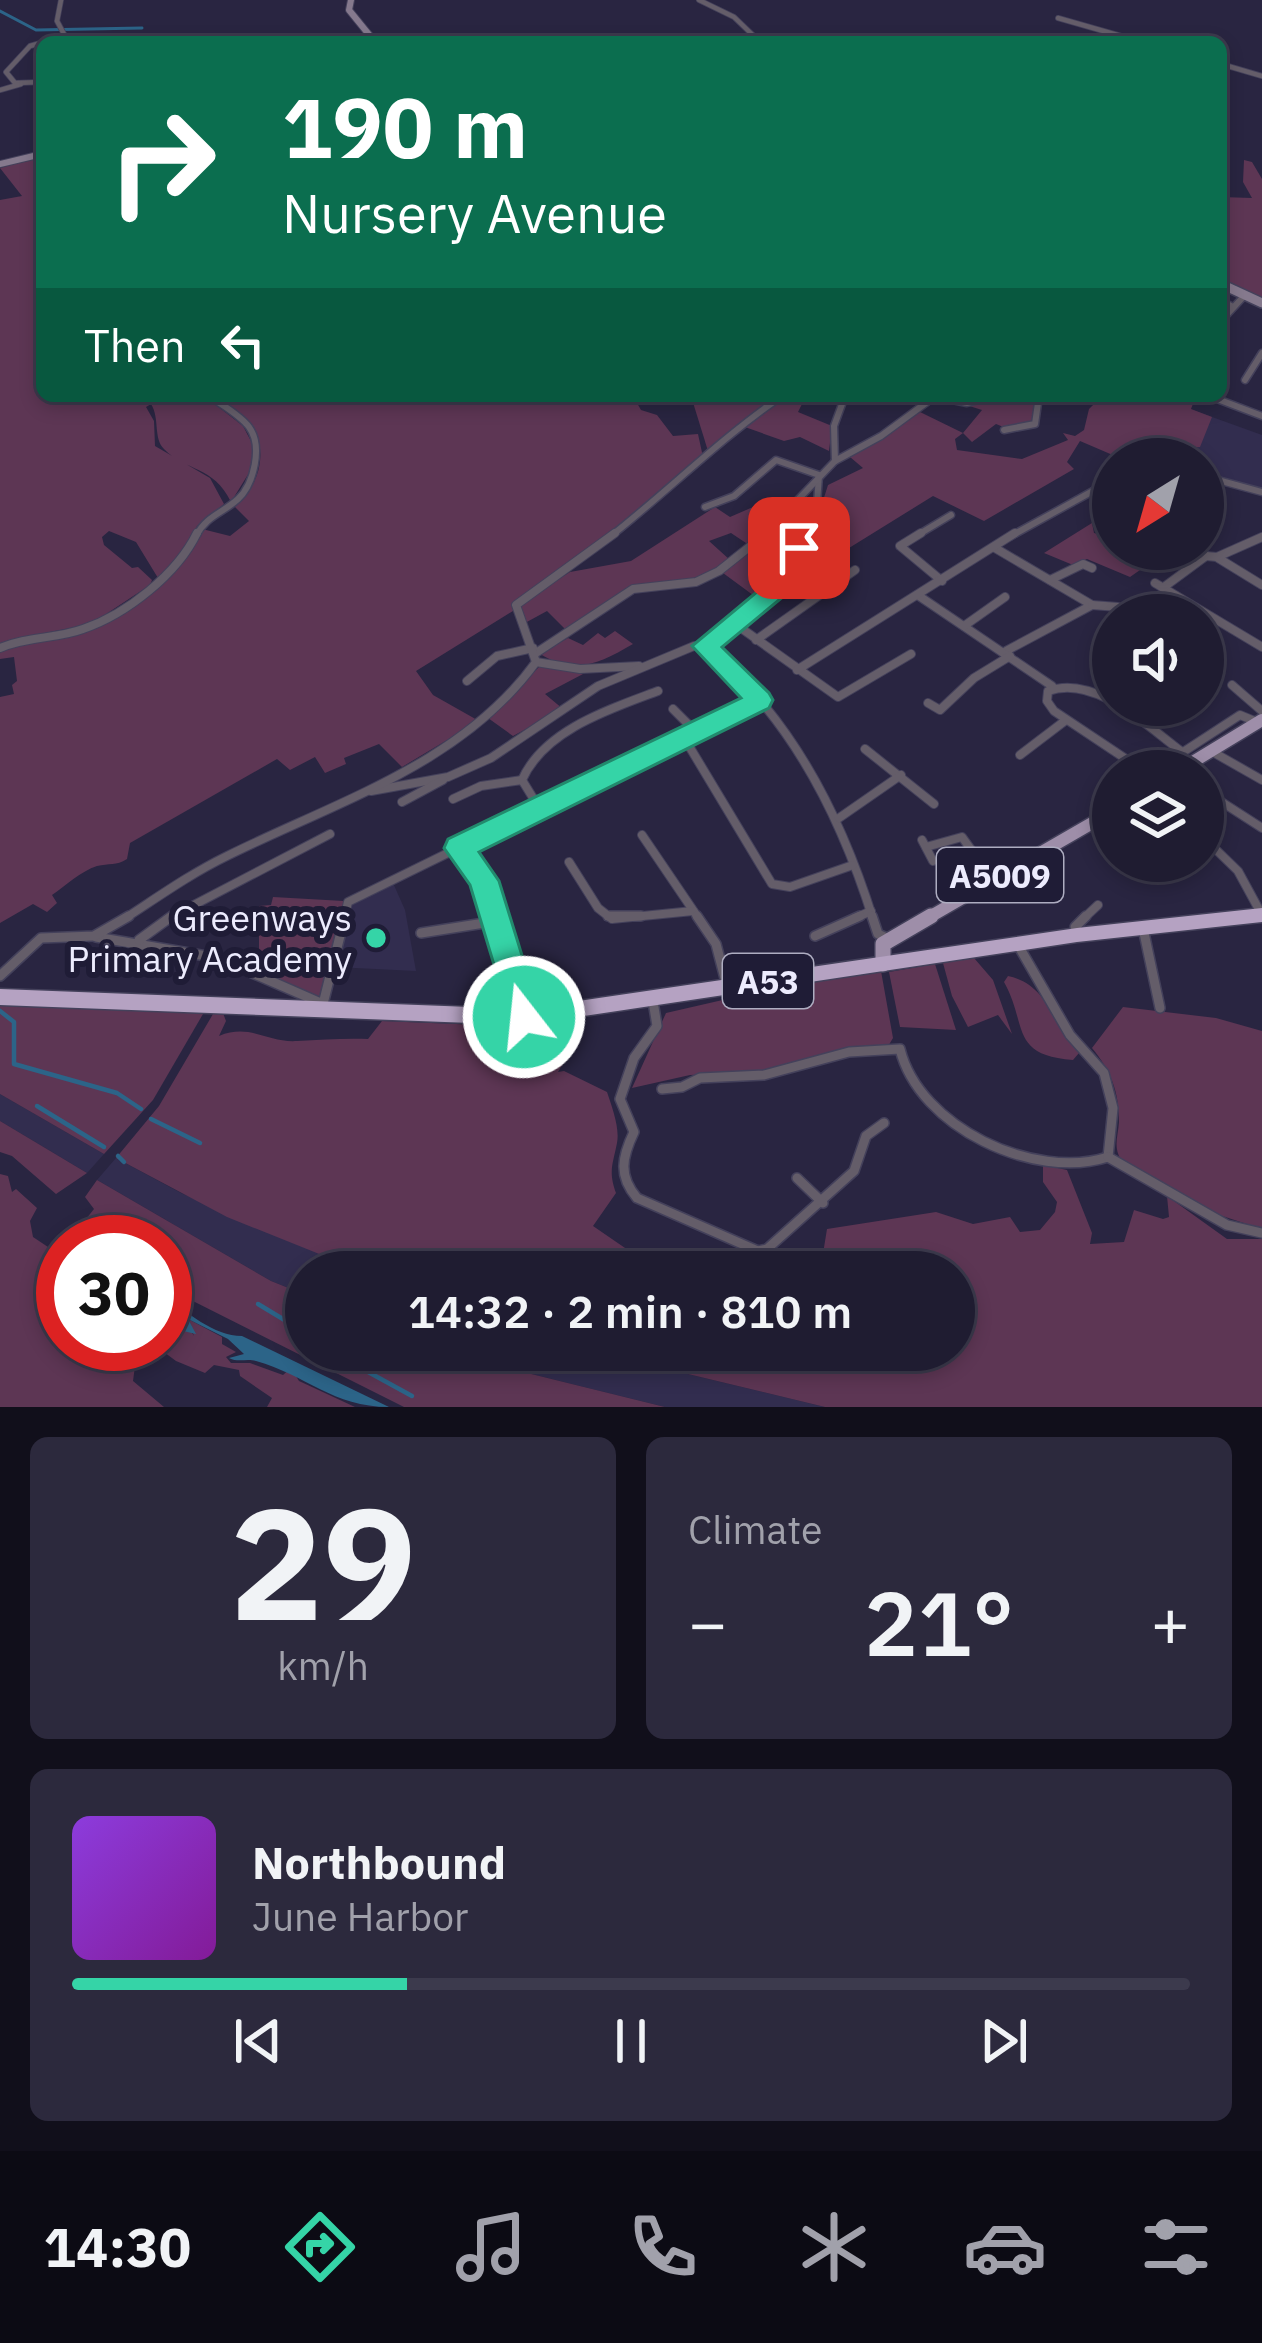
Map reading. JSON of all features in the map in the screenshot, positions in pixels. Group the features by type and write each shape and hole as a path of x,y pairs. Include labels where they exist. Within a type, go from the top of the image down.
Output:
{"highway":[{"name":"A53","path":"0,997 524,1017 1077,934 1262,915"}],"main road":[{"path":"1208,749 1256,720"},
{"name":"A5009","path":"890,940 1092,824"},
{"path":"890,940 880,951 892,963"}],"street":[{"path":"58,36 67,32 56,21 61,0"},
{"path":"351,0 349,10 370,36"},
{"path":"699,0 734,16 754,36"},
{"path":"1058,18 1121,36"},
{"path":"22,84 10,81 6,72 18,55 36,47"},
{"path":"1227,66 1262,76"},
{"path":"0,90 36,83"},
{"path":"0,164 36,155"},
{"path":"1227,287 1262,303"},
{"path":"1227,314 1244,296"},
{"path":"1227,304 1233,307"},
{"path":"1245,380 1262,353"},
{"path":"0,648 26,637 82,630 139,598 187,554 203,522 241,497 255,467 254,437 248,425 218,402"},
{"path":"94,937 189,875 358,794 469,732 528,677 535,654 516,605 558,578 688,474 737,427 773,402"},
{"path":"835,461 835,426 843,402"},
{"path":"535,654 633,589 696,582 719,571 773,527 835,461 881,436 925,402"},
{"path":"1004,430 1035,424 1038,402"},
{"path":"1225,402 1262,416"},
{"path":"705,507 734,496 776,460 819,475"},
{"path":"402,802 496,756 598,686 640,666 705,646 793,572 817,504 819,475"},
{"path":"1224,482 1262,492"},
{"path":"796,670 850,632 919,596 1092,489"},
{"path":"942,581 900,547 951,515"},
{"path":"1224,554 1262,537"},
{"path":"995,548 1092,605"},
{"path":"1224,562 1262,585"},
{"path":"1049,580 1083,564 1092,568"},
{"path":"756,640 855,570"},
{"path":"1183,570 1159,585 1262,647"},
{"path":"919,596 1052,686 1075,684 1092,692"},
{"path":"964,626 1005,597"},
{"path":"928,703 940,710 1008,653 1092,605"},
{"path":"731,621 838,697 911,654"},
{"path":"705,646 760,700 838,818 878,934 890,940"},
{"path":"474,679 497,656 535,654 589,669 610,664 640,666"},
{"path":"1232,685 1256,720 1262,739"},
{"path":"1052,686 1047,701 1066,720 1112,750"},
{"path":"538,806 522,781 524,768 544,747 651,690"},
{"path":"0,976 38,938 55,934 138,941 218,958 323,1007 348,902 760,700"},
{"path":"674,709 695,730"},
{"path":"1185,750 1240,716 1247,714 1256,720"},
{"path":"1020,755 1066,720"},
{"path":"1145,726 1179,750"},
{"path":"683,736 772,884 790,887 853,865"},
{"path":"866,749 934,804"},
{"path":"1208,749 1262,780"},
{"path":"838,818 901,775"},
{"path":"358,794 448,777"},
{"path":"453,799 481,786 522,781"},
{"path":"1224,804 1262,828"},
{"path":"138,941 170,914 230,882 285,861 330,834"},
{"path":"642,835 716,944 728,987"},
{"path":"933,861 924,843 962,837 993,880"},
{"path":"459,848 484,881 524,1017"},
{"path":"1224,852 1262,915"},
{"path":"568,862 598,908 613,919 693,911"},
{"path":"1077,934 1075,927 1098,905"},
{"path":"814,936 871,911"},
{"path":"421,933 497,921"},
{"path":"1143,928 1156,1003"},
{"path":"1018,944 1070,1035 1104,1073 1113,1108 1108,1156"},
{"path":"653,1001 657,1026 621,1086 620,1099 634,1132 623,1155 624,1184 637,1198 758,1251 767,1249 823,1203 860,1164 870,1131 884,1123"},
{"path":"662,1088 682,1087 700,1078 764,1075 849,1052 900,1048 904,1069 918,1091 964,1130 1046,1160 1074,1165 1108,1156 1227,1225 1262,1233"},
{"path":"797,1178 823,1203"}],"shaded area":[{"path":"36,158 36,402 212,402 243,426 253,445 252,468 231,502 216,481 187,465 210,478 224,504 197,526 187,550 158,578 136,542 109,531 102,537 104,545 152,580 150,585 91,624 24,637 0,647 0,200 22,196 0,168","holes":["151,404 161,444 172,456 155,446 154,421 146,407"]},
{"path":"1244,160 1252,162 1262,179 1262,300 1227,284 1227,197 1252,198 1243,182"},
{"path":"222,402 636,402 641,410 657,415 673,436 698,434 703,457 549,583 514,603 513,611 416,671 433,695 479,721 402,767 379,744 344,758 346,764 325,773 315,757 290,770 277,759 130,843 127,859 79,875 52,895 57,903 47,912 33,904 0,923 0,697 14,694 12,685 17,681 14,657 0,659 0,650 101,623 136,603 168,576 202,529 230,536 249,521 233,505 255,480 260,447 252,426"},
{"path":"693,402 769,402 708,451"},
{"path":"779,402 803,402 798,412 832,426 829,451 800,437 784,441 742,426"},
{"path":"1035,402 1032,423 1006,428 996,424 972,442 963,433 982,410 963,404"},
{"path":"1096,402 1194,402 1191,409 1212,417 1204,438 1092,438 1092,446 1080,441 1067,462 1074,469 984,521 933,496 820,566 836,529 816,523 828,485 863,468 850,457 920,412 963,433 955,439 957,450 1022,459 1068,440 1063,433 1075,436 1084,430 1089,409"},
{"path":"1190,409 1262,435 1262,490 1224,480 1224,438 1148,438"},
{"path":"715,507 730,517 753,507 778,518 749,545 731,533 709,541 730,560 696,580 637,586 568,632 547,611 525,623 519,604 570,572 631,561"},
{"path":"1092,523 1092,561 1073,565 1044,553"},
{"path":"764,539 793,554 785,574 757,598 723,573"},
{"path":"1113,570 1140,570 1130,577"},
{"path":"615,631 633,644 599,661 577,666 540,654 568,638 583,645 598,633 605,638"},
{"path":"541,665 583,674 545,694 563,709 513,736 488,718"},
{"name":"Greenways Primary Academy","path":"393,883 405,910 416,971 335,967 349,907"},
{"name":"Greenways Primary Academy","path":"273,897 344,901 322,1000 259,973 259,906 271,905"},
{"path":"974,958 993,980 1012,1034 998,1015 968,1027 952,996 943,963"},
{"path":"935,964 956,1030 900,1027 889,972"},
{"path":"881,971 893,1038 887,1048 763,1073 690,1075 632,1088 666,1013 796,983"},
{"path":"1008,976 1041,996 1079,1053 1073,1060 1039,1052 1029,1044 1004,982"},
{"path":"0,1003 203,1014 153,1100 104,1154 0,1094"},
{"path":"1123,1007 1216,1018 1262,1031 1262,1229 1210,1212 1121,1160 1115,1091 1092,1048"},
{"path":"223,1013 226,1021 219,1036 250,1032 297,1041 368,1039 382,1021 481,1025 567,1016 539,1063 559,1037 574,1045 558,1072 607,1092 617,1131 612,1173 616,1193 593,1226 629,1251 312,1251 227,1217 116,1158 159,1106 213,1014"},
{"path":"0,1094 104,1154 87,1173 0,1121"},
{"path":"0,1121 87,1173 56,1194 12,1156 0,1152"},
{"path":"116,1158 181,1193 315,1251 285,1251 285,1287 192,1235 192,1215 157,1215 97,1180"},
{"path":"1043,1165 1067,1170 1092,1233 1090,1244 1124,1242 1134,1210 1169,1217 1167,1196 1227,1239 1262,1239 1262,1407 825,1407 675,1371 975,1371 975,1251 823,1251 827,1229 936,1212 973,1224 1010,1217 1020,1232 1040,1230 1057,1202 1043,1182"},
{"path":"0,1174 8,1176 12,1192 16,1189 37,1208 30,1221 36,1239 36,1371 134,1371 133,1381 164,1407 0,1407"},
{"path":"97,1180 157,1215 89,1215 94,1209 85,1197"},
{"path":"192,1235 285,1287 285,1347 192,1301"},
{"path":"192,1321 222,1337 222,1344 236,1352 226,1357 231,1363 250,1363 283,1375 293,1371 299,1381 355,1407 267,1407 272,1398 240,1376 239,1370 214,1365 205,1373 192,1368"},
{"path":"332,1371 519,1371 665,1407 404,1407"},
{"path":"519,1371 675,1371 825,1407 665,1407"}],"water":[{"path":"192,1316 211,1328 242,1336 285,1357 285,1371 314,1371 389,1407 352,1402 274,1367 229,1358 244,1354 228,1339 192,1321"}],"waterway":[{"path":"0,11 36,30 142,28"},
{"path":"0,1011 14,1022 14,1064 117,1093 141,1109"},
{"path":"37,1106 104,1147"},
{"path":"151,1119 200,1143"},
{"path":"118,1156 124,1162"},
{"path":"258,1304 285,1320"},
{"path":"366,1371 412,1396"}],"place":[{"name":"Greenways Primary Academy","path":"376,938"}],"route":[{"path":"524,1017 484,881 459,848 760,700 705,646 787,580 799,548"}]}
